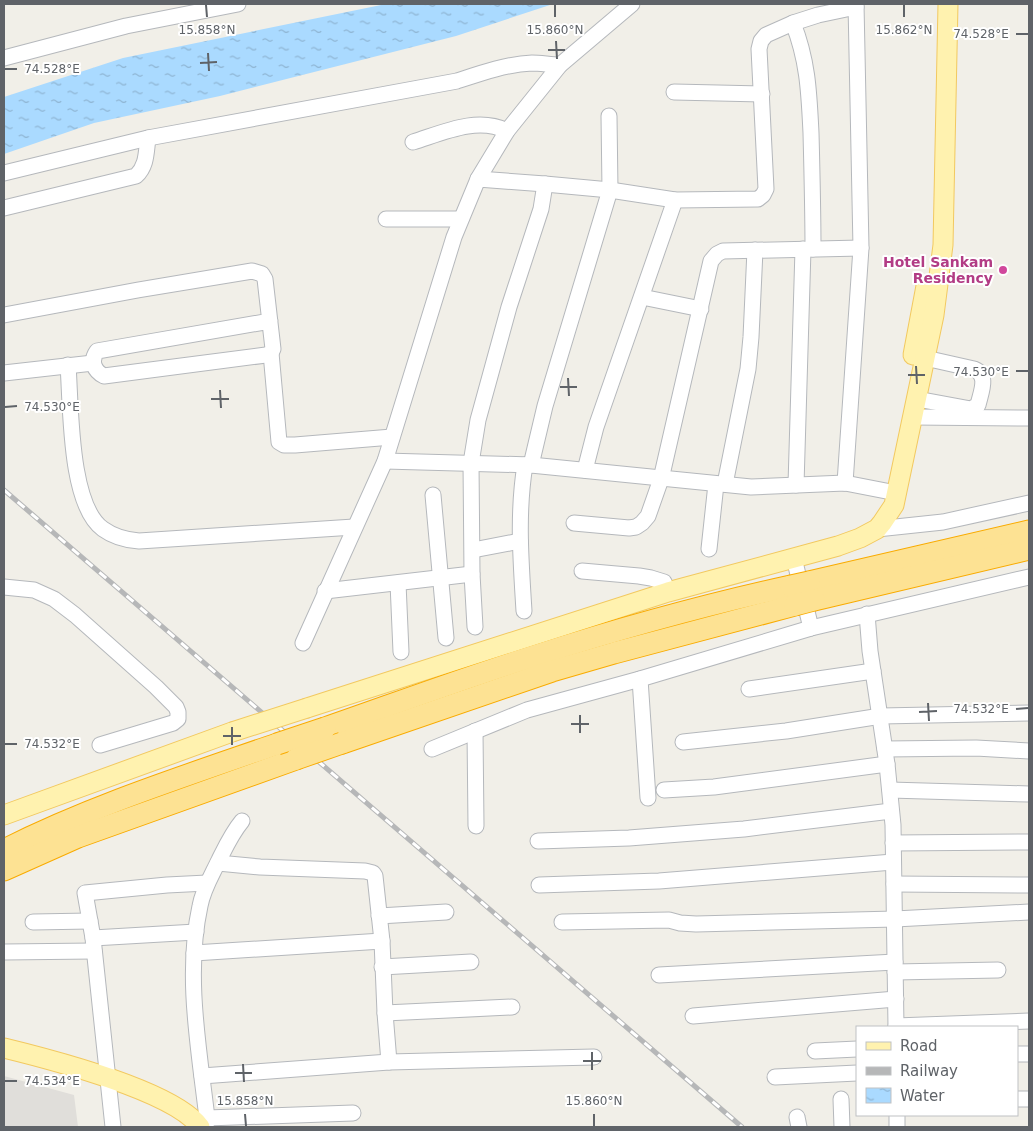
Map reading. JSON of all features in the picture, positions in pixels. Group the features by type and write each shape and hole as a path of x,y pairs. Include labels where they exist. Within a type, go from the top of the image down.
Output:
{"highway":[{"path":"4,870 78,837 296,759 552,671 802,593 1029,531"},
{"path":"4,850 107,804 560,648 718,602 802,593 1029,549"}],"main road":[{"path":"879,526 926,286 931,237 937,4"},
{"path":"4,816 232,732 668,592 853,541 879,526 894,505 934,315 943,245 948,4"},
{"path":"4,1048 60,1062 136,1089 174,1106 196,1122 204,1124"}],"street":[{"path":"4,58 196,8 238,4"},
{"path":"303,642 385,460 454,237 478,180 507,130 560,66 632,4"},
{"path":"478,180 610,190 676,200 758,199 764,195 766,189 759,49 761,41 766,35 793,23 856,5 861,248 845,483"},
{"path":"793,23 804,55 809,90 812,167 796,485"},
{"path":"4,173 148,138 457,81 488,71 516,65 533,63 560,66"},
{"path":"674,92 762,94"},
{"path":"524,611 520,541 521,492 610,190 609,116"},
{"path":"413,142 469,126 491,124 507,130"},
{"path":"4,208 136,176 145,164 148,138"},
{"path":"475,627 472,574 471,463 478,420 509,307 541,209 545,184"},
{"path":"585,470 596,427 676,200"},
{"path":"386,219 461,219"},
{"path":"574,523 628,528 636,527 648,516 661,479 711,260 717,254 723,251 861,248"},
{"path":"709,549 720,484 748,370 754,250"},
{"path":"4,316 138,290 252,271 262,274 265,279 273,349 271,353 278,442 284,445 295,445 392,437"},
{"path":"642,297 701,309"},
{"path":"270,321 103,349 97,351 94,355 93,363 98,373 104,376 112,376 271,353"},
{"path":"917,399 971,409 978,405 984,378 980,371 926,358"},
{"path":"4,373 93,363"},
{"path":"68,365 75,463 82,496 88,511 102,528 120,539 139,541 354,527"},
{"path":"913,417 1029,418"},
{"path":"385,460 528,465 751,487 845,483 886,492"},
{"path":"433,495 446,638"},
{"path":"879,526 943,522 1029,503"},
{"path":"473,550 520,541"},
{"path":"794,558 811,628"},
{"path":"582,571 652,578 664,582 668,592"},
{"path":"325,591 472,574"},
{"path":"432,748 527,710 640,679 811,628 1029,577"},
{"path":"398,582 400,652"},
{"path":"4,587 34,590 54,599 156,687 176,707 178,719 173,723 100,746"},
{"path":"867,614 890,790 895,919 896,1026"},
{"path":"749,689 873,671"},
{"path":"640,679 648,798"},
{"path":"683,742 786,731 881,716 1029,713"},
{"path":"475,731 476,826"},
{"path":"885,748 976,748 1029,751"},
{"path":"664,790 714,787 887,764"},
{"path":"890,790 1029,794"},
{"path":"538,841 629,838 744,829 891,811"},
{"path":"242,821 229,840 207,883 200,904 196,932 194,953 195,1001 202,1076 204,1124 352,1113"},
{"path":"893,843 1029,842"},
{"path":"538,885 659,881 893,862"},
{"path":"218,863 260,867 373,872 380,916 389,1062"},
{"path":"114,1127 93,944 85,892 207,883"},
{"path":"894,884 1029,885"},
{"path":"380,916 446,912"},
{"path":"562,922 669,920 696,924 895,919 1029,912"},
{"path":"33,922 90,921"},
{"path":"4,952 196,932"},
{"path":"194,953 382,941"},
{"path":"382,967 471,962"},
{"path":"659,975 895,967 998,970"},
{"path":"693,1016 896,999"},
{"path":"385,1014 512,1007"},
{"path":"923,1026 1029,1022"},
{"path":"815,1051 856,1049"},
{"path":"202,1076 389,1062 594,1057"},
{"path":"775,1077 856,1073"},
{"path":"841,1100 842,1127"}],"shaded area":[{"path":"4,1076 74,1095 78,1127 4,1127"}],"water":[{"path":"386,4 553,4 456,36 220,96 94,123 4,154 4,97 123,58"}],"railway":[{"path":"4,490 742,1127"}],"place":[{"name":"Hotel Sankam Residency","path":"1003,270"}]}
